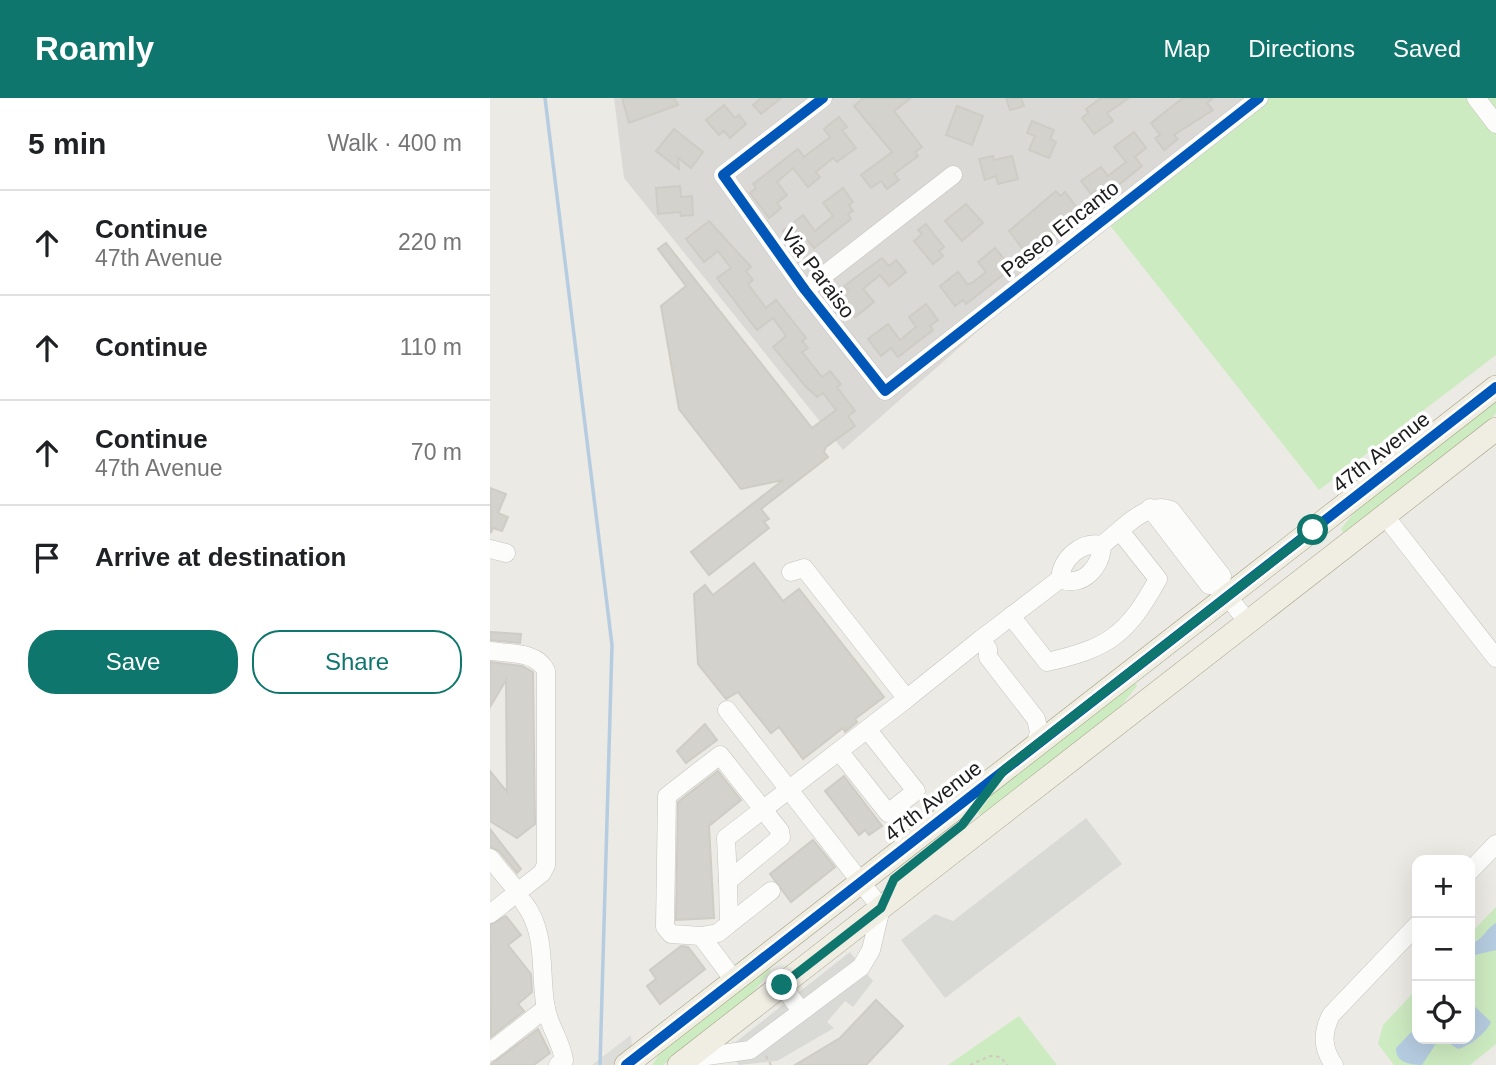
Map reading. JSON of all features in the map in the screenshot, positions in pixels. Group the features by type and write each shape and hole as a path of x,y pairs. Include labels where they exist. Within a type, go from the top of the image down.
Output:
{"main road":[{"name":"47th Avenue","path":"630,1062 1069,720 1223,591 1496,387"},
{"path":"683,1062 1494,429"},
{"path":"881,908 894,879 962,825 1004,770"},
{"path":"745,1014 786,959 851,908 860,895 862,880"}],"street":[{"name":"Via Paraiso","path":"823,98 723,175 805,290 885,391"},
{"name":"Paseo Encanto","path":"885,391 1259,98"},
{"path":"1475,98 1496,124"},
{"path":"805,290 953,174"},
{"path":"729,924 726,838 867,729 984,645 1012,616 1060,579 1063,565 1074,552 1089,545 1102,545 1150,508 1161,506 1171,510 1222,576 1223,591 1248,622"},
{"path":"1385,516 1496,658"},
{"path":"1012,616 1047,662 1085,654 1116,638 1140,612 1158,579 1120,531"},
{"path":"1060,579 1073,581 1090,574 1100,560 1102,545"},
{"path":"791,572 804,568 903,694 905,701"},
{"path":"984,645 994,651 1044,712 1055,719 1069,720"},
{"path":"984,645 988,657 1036,719 1039,732 1035,746"},
{"path":"490,651 533,657 542,662 546,671 546,865 521,897 490,914"},
{"path":"683,1062 750,1050 862,967 871,950 881,908 862,880 727,710"},
{"path":"839,751 888,813 916,791 867,729"},
{"path":"746,734 673,790 665,804 665,927 671,934 702,936 718,933 771,891"},
{"path":"720,755 780,831 781,836 728,881"},
{"path":"1475,866 1496,844"},
{"path":"490,858 531,912 539,937 545,1008 561,1041 564,1060 558,1065"},
{"path":"1334,1065 1324,1045 1324,1029 1331,1015 1412,930"},
{"path":"702,936 734,980"},
{"path":"782,985 802,1011"},
{"path":"490,1052 545,1008"}],"path":[{"path":"970,1065 990,1056 1000,1057 1008,1065"}],"shaded area":[{"path":"614,98 1259,98 1105,219 843,450 624,178"},
{"path":"1086,818 1122,864 945,998 901,940 935,914 953,921"},
{"path":"850,952 873,981 853,1007 845,1001 827,1022 834,1028 777,1061 739,1065 727,1049"}],"green space":[{"path":"1259,98 1496,98 1496,355 1319,490 1105,219"},
{"path":"1496,399 1496,413 1489,421 1345,534 1341,529 1356,510"},
{"path":"1134,681 1137,686 1115,713 982,817 978,813 994,792"},
{"path":"1496,907 1496,1044 1470,1065 1394,1065 1378,1044 1383,1025 1412,994 1412,1044 1475,1044 1475,929"},
{"path":"767,966 771,970 747,1000 663,1065 652,1065 662,1050"},
{"path":"1019,1016 1057,1065 948,1065"}],"water":[{"path":"1496,923 1496,950 1475,955 1475,942"},
{"path":"1475,1007 1491,1022 1475,1039"},
{"path":"1412,1031 1412,1044 1436,1044 1422,1065 1401,1060 1396,1048"},
{"path":"1450,1044 1468,1044 1467,1045 1458,1049"}],"pier":[{"path":"631,1035 633,1065 592,1065"}],"building":[{"path":"622,98 674,98 678,105 629,123"},
{"path":"761,98 781,98 761,114 753,105"},
{"path":"863,98 911,98 894,111 922,147 915,152 918,156 894,174 899,180 887,189 881,181 871,188 861,175 892,152 854,106"},
{"path":"1006,98 1021,98 1024,106 1010,110"},
{"path":"1101,98 1129,98 1107,113 1113,121 1094,134 1082,118 1088,113 1086,109"},
{"path":"1183,98 1213,98 1207,103 1213,110 1174,135 1178,139 1164,150 1155,138 1160,135 1151,123"},
{"path":"724,105 735,118 739,115 746,124 730,138 724,131 719,135 706,120"},
{"path":"957,106 983,116 972,145 946,135"},
{"path":"839,117 847,127 842,130 856,148 837,162 833,158 816,172 820,177 808,187 793,168 777,182 787,195 777,203 781,208 769,218 750,193 756,188 753,184 798,149 804,157 830,137 824,129"},
{"path":"1032,121 1054,130 1050,139 1056,142 1049,158 1029,150 1035,136 1027,133"},
{"path":"674,129 703,152 691,168 678,158 679,169 656,151"},
{"path":"1134,132 1146,148 1135,157 1142,166 1106,195 1100,187 1091,194 1081,181 1101,167 1108,176 1126,162 1114,147"},
{"path":"993,156 994,160 1012,156 1018,179 998,184 996,176 985,180 979,159"},
{"path":"680,186 681,197 692,196 693,215 681,216 680,212 658,214 656,188"},
{"path":"843,188 853,202 849,205 853,211 848,214 851,219 814,248 804,236 794,244 783,231 803,215 815,231 833,216 823,203"},
{"path":"1056,191 1060,196 1065,192 1078,209 1069,216 1073,220 1036,250 1034,247 1026,253 1009,231"},
{"path":"966,204 983,223 962,241 945,221"},
{"path":"709,221 751,267 746,271 753,280 748,284 766,308 776,300 806,338 802,341 808,348 802,352 822,377 830,371 841,384 837,387 855,411 848,416 855,426 826,447 824,452 828,457 761,509 769,519 764,522 769,528 709,575 691,552 783,480 741,489 679,409 661,306 686,286 658,249 666,243 812,428 836,410 823,393 817,397 806,387 773,347 786,336 773,318 757,330 717,278 731,268 718,251 704,262 686,239"},
{"path":"926,224 944,247 939,251 943,256 933,264 914,241 922,234 918,230"},
{"path":"995,248 1005,260 998,266 1004,274 966,304 963,300 955,306 940,286 958,272 967,284 972,283 986,272 978,262"},
{"path":"882,258 889,266 896,260 906,272 889,286 880,275 863,289 874,302 855,317 839,297 848,290 844,286"},
{"path":"926,304 938,320 930,326 933,330 898,357 891,348 881,356 868,339 888,324 900,340 916,327 909,317"},
{"path":"490,488 506,494 498,513 508,517 502,531 493,528 491,533"},
{"path":"754,563 783,601 799,589 884,697 855,719 857,722 845,732 843,728 803,759 779,727 771,733 738,692 726,699 698,664 694,594 705,585 713,595"},
{"path":"490,632 521,634 520,643 490,640"},
{"path":"490,662 522,666 533,672 535,824 517,838 490,821 490,771 507,792 506,680 490,707"},
{"path":"705,724 717,740 686,763 677,751"},
{"path":"718,771 741,800 709,826 714,918 676,920 678,802"},
{"path":"844,776 882,826 869,835 865,830 859,835 825,791"},
{"path":"490,829 521,869 517,873 499,851 490,847"},
{"path":"813,840 835,867 791,902 770,874"},
{"path":"506,916 521,935 508,945 531,974 532,992 518,1004 524,1011 491,1037 490,925"},
{"path":"681,946 688,947 705,969 660,1004 647,986 656,979 650,970"},
{"path":"876,1000 903,1026 866,1065 795,1065 840,1038"},
{"path":"538,1029 550,1053 534,1065 490,1065"}],"waterway":[{"path":"545,98 612,645 600,1065"}],"cycle path":[{"path":"823,98 723,175 805,290 885,391 1259,98"},
{"path":"626,1065 1496,387"}],"route":[{"path":"782,985 881,908 894,879 962,825 1004,770 1313,530"}]}
